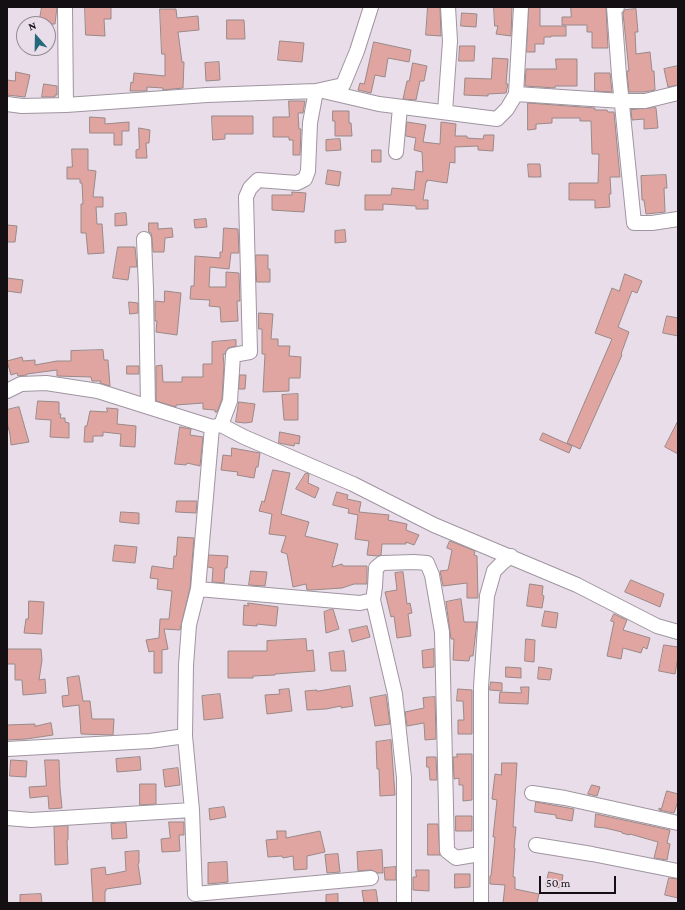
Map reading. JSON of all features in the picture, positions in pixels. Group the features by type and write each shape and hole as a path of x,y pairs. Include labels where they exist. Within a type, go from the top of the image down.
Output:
{"street":[{"path":"65,7 66,104"},
{"path":"7,104 22,106 207,95 318,91 343,85 357,51 371,7"},
{"path":"445,112 450,41 448,7"},
{"path":"318,91 380,104 497,119 507,109 516,94 521,7"},
{"path":"616,7 614,7 634,224 678,219"},
{"path":"318,91 310,123 308,171 305,179 296,183 258,180 250,188 246,197 250,352 233,355 230,401 217,426 198,589 189,625 186,665 185,736 192,810 196,898 371,878"},
{"path":"516,94 622,101 645,101 678,93"},
{"path":"396,152 400,107"},
{"path":"144,239 148,406"},
{"path":"7,390 21,384 46,383 98,391 217,426 353,484 434,525 511,556 577,585 657,626 678,632"},
{"path":"481,903 481,687 487,596 494,571 511,556"},
{"path":"404,903 404,778 395,694 373,600 376,587 376,568 382,563 427,563 432,575 442,632 447,851 456,858 480,854"},
{"path":"198,589 360,603 373,600"},
{"path":"7,749 150,742 185,736"},
{"path":"532,793 565,798 678,823"},
{"path":"7,818 31,820 192,810"},
{"path":"536,845 592,854 678,871"}],"building":[{"path":"42,7 57,7 56,16 40,16"},
{"path":"85,7 111,7 111,19 104,19 105,36 86,35"},
{"path":"428,7 440,7 441,36 426,35"},
{"path":"494,7 512,7 511,36 496,34 498,26 495,26"},
{"path":"529,7 540,7 540,26 566,26 566,36 544,37 544,44 535,44 535,52 527,52"},
{"path":"571,7 606,7 608,48 592,48 592,32 587,32 587,25 562,25 562,17 571,17"},
{"path":"160,9 176,9 177,18 198,16 199,30 178,32 182,62 184,62 183,88 163,90 163,88 147,87 147,91 130,91 134,73 165,76 165,54 162,54"},
{"path":"636,9 638,32 635,32 636,54 650,52 652,71 654,71 655,90 644,92 629,92 627,74 627,71 629,71 623,13 625,10"},
{"path":"462,13 477,14 476,27 461,26"},
{"path":"227,20 244,20 245,39 227,39"},
{"path":"280,41 304,43 302,62 278,60"},
{"path":"374,42 411,50 409,62 388,58 385,77 375,75 371,93 358,90 360,83 364,84"},
{"path":"460,46 475,46 474,61 459,61"},
{"path":"493,58 508,59 506,84 508,84 506,93 488,94 488,96 464,95 465,78 491,79"},
{"path":"556,59 577,59 577,86 555,86 555,88 525,86 526,69 556,69"},
{"path":"219,62 220,80 206,81 205,63"},
{"path":"413,63 427,66 424,81 420,81 416,100 403,99 407,81 409,81"},
{"path":"678,66 678,85 668,87 664,69"},
{"path":"16,72 30,75 25,97 7,95 7,80 15,81"},
{"path":"595,73 610,73 612,92 595,91"},
{"path":"44,84 57,86 57,95 55,95 55,97 42,97"},
{"path":"289,101 305,101 303,113 298,113 299,129 301,129 300,155 293,155 293,140 289,140 289,137 273,137 273,117 289,117"},
{"path":"528,103 595,108 595,110 607,110 608,112 614,112 620,177 610,177 610,207 595,208 595,200 569,200 569,183 598,183 599,154 592,154 591,121 580,121 580,118 552,118 552,123 536,124 536,129 528,130"},
{"path":"656,108 658,128 644,129 644,119 632,120 631,110"},
{"path":"333,111 349,111 349,123 351,123 352,136 335,136"},
{"path":"212,116 253,116 253,134 225,134 225,139 213,140"},
{"path":"90,117 105,118 105,124 129,122 129,131 122,131 122,145 114,145 114,133 90,133"},
{"path":"407,122 426,125 423,142 440,144 441,122 456,124 455,136 467,136 467,138 483,139 484,135 494,135 493,151 478,150 478,146 455,147 455,163 450,162 447,183 427,180 426,182 423,200 428,200 428,209 416,209 416,206 383,204 383,210 365,210 365,195 391,195 392,188 414,190 416,171 423,172 422,152 414,150 416,138 406,136"},
{"path":"139,128 150,130 149,143 146,143 147,158 136,158 136,150 139,149"},
{"path":"340,139 341,150 326,151 326,140"},
{"path":"72,149 88,149 88,170 96,171 93,197 103,197 103,207 96,207 97,224 102,224 104,253 88,254 86,233 81,233 81,204 83,204 82,183 80,183 80,179 67,179 67,167 72,167"},
{"path":"372,150 381,150 381,162 372,162"},
{"path":"528,164 540,164 541,177 529,177"},
{"path":"328,170 341,172 339,186 326,184"},
{"path":"666,175 667,188 664,188 665,212 646,214 644,200 642,200 641,176"},
{"path":"292,192 306,193 304,212 272,210 272,195 292,195"},
{"path":"126,213 127,225 115,226 115,214"},
{"path":"206,219 207,227 195,228 194,220"},
{"path":"149,223 158,223 158,229 172,228 173,237 165,238 164,252 153,252 151,233 149,232"},
{"path":"7,225 17,226 15,242 7,242"},
{"path":"224,228 238,229 239,253 231,253 229,269 210,267 209,287 226,287 226,272 239,273 240,301 237,301 238,321 221,322 220,307 209,306 210,300 190,299 191,286 194,286 195,256 220,258"},
{"path":"345,230 346,242 335,243 335,231"},
{"path":"118,247 135,247 137,267 130,267 128,280 113,278"},
{"path":"256,255 268,255 270,282 257,282"},
{"path":"625,274 642,281 637,293 632,291 618,327 629,332 621,354 622,355 580,449 567,443 612,339 595,333 612,288 619,291"},
{"path":"7,278 23,280 21,293 7,291"},
{"path":"165,291 181,293 177,335 156,332 157,321 155,321 155,301 164,302"},
{"path":"129,302 138,303 138,313 130,314"},
{"path":"259,313 273,314 271,339 278,339 278,346 290,346 289,356 301,357 300,378 289,378 289,391 263,392 265,354 262,354 262,329 259,329"},
{"path":"667,316 678,318 678,336 663,333"},
{"path":"236,340 236,346 228,348 225,354 223,354 224,365 222,399 217,412 215,412 215,410 203,409 203,403 176,405 176,407 156,401 156,366 162,365 163,382 182,382 182,377 203,377 203,364 212,364 212,342"},
{"path":"103,350 104,360 108,360 110,386 100,383 101,381 92,381 91,377 57,376 57,370 18,376 17,373 11,375 7,361 22,357 23,361 35,360 35,365 57,361 71,361 71,351"},
{"path":"127,366 139,366 139,374 127,374"},
{"path":"240,375 246,375 245,389 239,389"},
{"path":"298,394 298,420 284,420 282,395"},
{"path":"38,401 59,402 59,414 61,414 60,418 65,418 65,422 69,423 69,438 50,437 51,420 36,419"},
{"path":"239,402 255,404 252,422 236,422"},
{"path":"19,407 29,442 11,445 7,423 7,410"},
{"path":"107,408 118,409 117,424 136,426 135,447 120,446 121,434 103,432 103,436 93,436 93,442 84,442 85,426 87,426 90,411 107,412"},
{"path":"678,421 678,454 665,447"},
{"path":"180,427 191,429 190,435 203,437 200,466 187,463 186,465 175,464"},
{"path":"280,432 300,436 299,444 295,443 294,446 279,443"},
{"path":"543,433 572,446 569,453 540,440"},
{"path":"232,448 260,453 258,467 256,467 254,478 237,475 238,472 221,470 223,455 231,456"},
{"path":"273,470 290,473 281,514 309,522 305,536 338,544 332,567 342,564 343,566 367,566 367,584 354,584 342,588 311,590 307,590 306,584 293,587 287,554 281,552 286,536 269,534 272,514 259,511 262,501 264,502"},
{"path":"306,473 309,474 308,483 319,488 315,498 296,489"},
{"path":"337,492 348,495 347,499 361,502 359,512 389,515 388,520 407,524 406,530 419,535 414,545 406,542 406,544 382,544 381,555 367,555 369,541 355,539 358,515 348,513 349,509 333,505"},
{"path":"177,501 197,501 196,513 176,512"},
{"path":"121,512 139,513 139,524 120,522"},
{"path":"178,537 194,538 190,588 180,630 164,629 168,649 162,650 162,673 154,673 154,651 149,652 146,640 159,638 160,619 169,619 172,591 157,589 158,579 150,578 152,566 173,569"},
{"path":"450,541 475,551 474,555 477,556 478,598 467,598 467,583 443,586 440,571 448,570 452,550 447,548"},
{"path":"115,545 137,547 135,563 113,561"},
{"path":"209,555 228,556 227,568 225,568 224,583 212,582 213,568 208,567"},
{"path":"251,571 267,572 265,586 249,585"},
{"path":"403,572 407,604 410,603 412,613 408,614 411,636 397,638 394,616 391,617 385,592 397,590 395,573"},
{"path":"631,580 664,594 660,607 625,592"},
{"path":"530,584 543,586 542,595 544,596 542,608 527,606"},
{"path":"461,599 464,622 477,622 473,656 470,656 469,661 453,660 454,639 451,639 446,602"},
{"path":"29,601 44,602 42,634 24,633 26,619 28,619"},
{"path":"248,603 278,607 276,626 257,624 257,626 243,625 244,605 248,606"},
{"path":"333,609 339,629 326,633 324,612"},
{"path":"545,611 558,613 556,628 542,626"},
{"path":"614,614 627,620 623,630 650,638 647,649 643,647 641,653 623,648 621,659 607,656 614,622 611,621"},
{"path":"367,626 370,637 352,642 349,630"},
{"path":"306,639 307,651 313,650 315,671 253,676 253,678 228,678 228,651 267,651 267,641"},
{"path":"526,639 535,640 534,662 525,661"},
{"path":"664,645 678,647 675,674 659,671"},
{"path":"7,649 41,649 42,660 39,680 45,679 46,693 23,695 22,680 15,680 15,664 7,664"},
{"path":"434,649 434,667 423,668 422,651"},
{"path":"344,651 346,671 331,671 329,653"},
{"path":"506,667 521,668 521,678 506,677"},
{"path":"539,667 552,669 550,680 538,679"},
{"path":"79,676 83,701 90,701 92,719 114,719 113,735 81,734 79,705 63,707 62,696 69,695 67,678"},
{"path":"491,682 502,683 502,691 490,690"},
{"path":"350,686 353,706 307,710 305,691 317,691"},
{"path":"521,687 529,687 528,704 499,703 500,692 521,693"},
{"path":"289,689 292,711 267,714 265,695 280,694 279,690"},
{"path":"458,689 472,690 472,734 458,734 458,720 464,720 463,701 457,701"},
{"path":"220,694 223,718 204,720 202,696"},
{"path":"386,695 390,724 375,726 370,698"},
{"path":"435,697 436,739 425,740 424,723 407,726 405,712 424,708 423,698"},
{"path":"51,723 53,735 7,740 7,725 35,724 35,726"},
{"path":"391,740 395,795 380,796 376,742"},
{"path":"457,754 472,754 472,800 463,801 463,785 459,785 459,778 454,779 453,757 457,757"},
{"path":"140,757 141,770 117,772 116,759"},
{"path":"427,757 436,757 437,780 430,780 429,767 427,767"},
{"path":"11,760 27,761 26,777 10,776"},
{"path":"45,760 59,760 62,808 49,809 48,796 30,798 29,787 46,786"},
{"path":"502,763 517,763 513,827 516,827 513,877 515,877 515,889 539,894 537,903 503,903 505,885 490,884 497,800 492,799 495,774 501,775"},
{"path":"178,768 180,785 165,787 163,770"},
{"path":"140,784 156,784 156,804 140,805"},
{"path":"592,785 600,787 597,796 588,794"},
{"path":"667,791 678,794 678,801 674,813 659,810 659,808 661,809"},
{"path":"536,802 574,809 572,821 556,818 556,815 535,812"},
{"path":"224,807 226,817 210,820 209,809"},
{"path":"596,814 670,830 667,843 670,844 667,860 654,858 658,842 622,832 595,827"},
{"path":"456,816 472,816 472,831 456,831"},
{"path":"169,822 184,822 184,835 179,835 180,851 162,852 161,839 170,838"},
{"path":"126,823 127,838 112,839 111,824"},
{"path":"428,824 438,824 440,855 428,855"},
{"path":"68,826 68,864 55,865 54,827"},
{"path":"277,831 286,831 286,838 320,831 325,852 307,856 307,869 294,870 293,856 283,858 282,856 268,857 266,840 277,839"},
{"path":"382,850 383,873 378,873 371,870 358,871 357,852"},
{"path":"139,851 138,864 141,884 106,889 105,903 93,903 91,869 105,867 106,875 126,871 125,852"},
{"path":"338,854 340,872 327,873 325,855"},
{"path":"227,862 228,882 208,884 208,863"},
{"path":"396,867 396,880 385,880 384,868"},
{"path":"416,870 429,870 429,891 413,890 413,877 416,877"},
{"path":"549,872 563,875 561,888 546,885"},
{"path":"455,874 470,874 470,887 455,888"},
{"path":"669,878 678,879 678,898 665,895"},
{"path":"376,890 378,903 364,903 362,891"},
{"path":"41,894 42,903 20,903 20,895"},
{"path":"338,894 338,903 326,903 326,895"}]}
